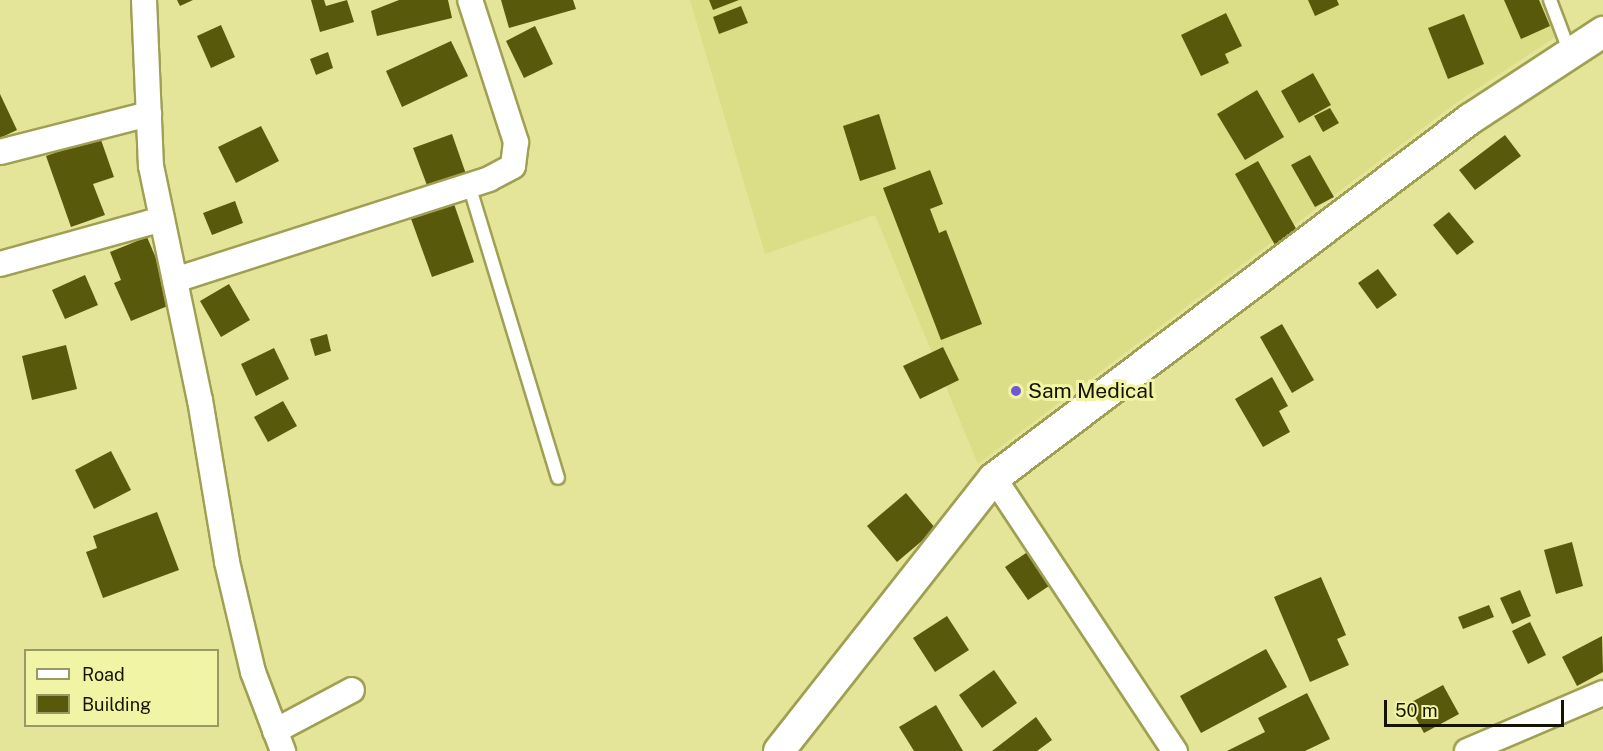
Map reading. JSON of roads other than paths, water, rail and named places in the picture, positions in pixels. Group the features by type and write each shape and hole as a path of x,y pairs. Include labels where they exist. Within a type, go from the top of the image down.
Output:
{"street":[{"path":"144,0 151,166 175,280 226,562 253,672 279,741 352,690"},
{"path":"175,280 503,173 517,155 470,0"},
{"path":"779,751 994,478 1470,119 1603,32"},
{"path":"0,152 148,114"},
{"path":"0,264 162,219"},
{"path":"994,478 1175,751"},
{"path":"1467,751 1603,693"}],"lane":[{"path":"1550,0 1570,53"},
{"path":"469,185 558,478"}],"place":[{"name":"Sam Medical","path":"1016,391"}]}
